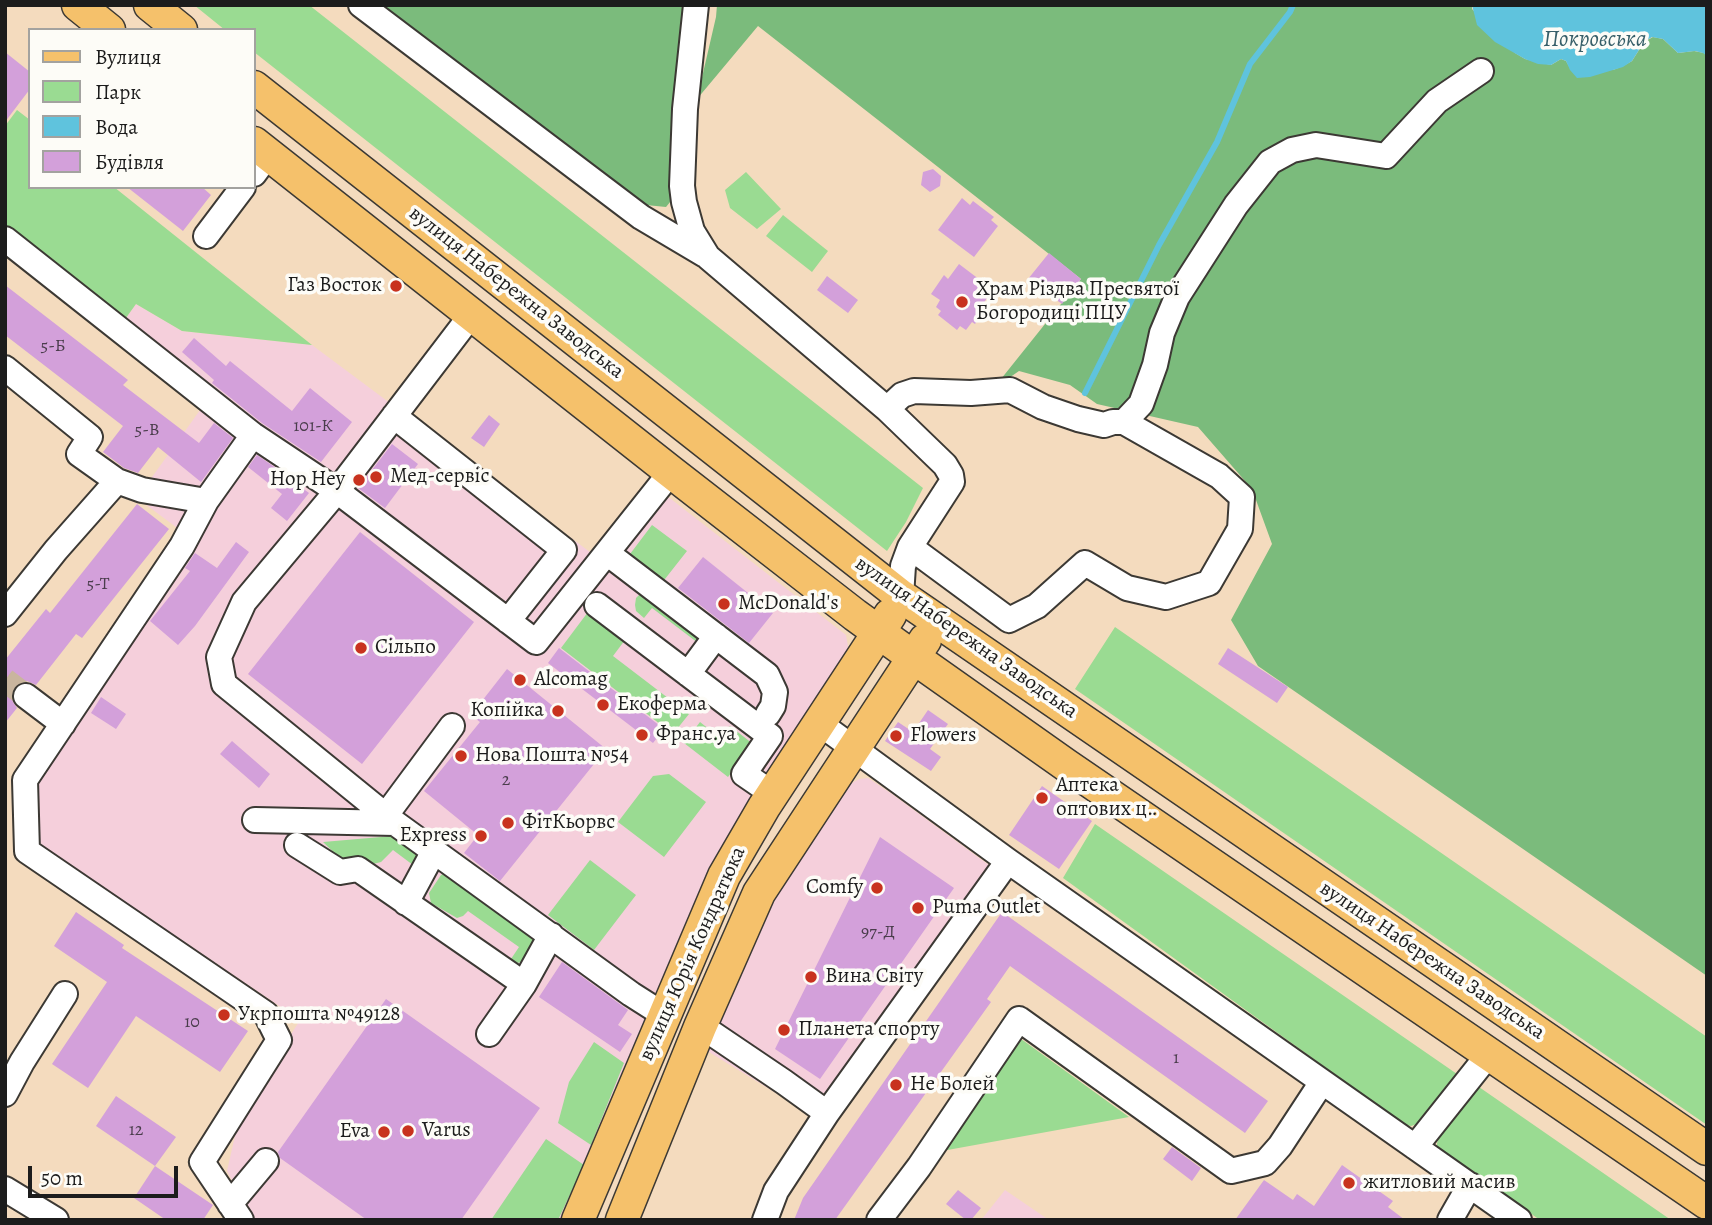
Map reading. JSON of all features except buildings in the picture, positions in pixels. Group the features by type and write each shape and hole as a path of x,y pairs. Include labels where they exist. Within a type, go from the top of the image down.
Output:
{"main road":[{"path":"78,5 107,28"},
{"path":"150,5 179,28"},
{"name":"вулиця Набережна Заводська","path":"256,89 901,596 1707,1149"},
{"name":"вулиця Набережна Заводська","path":"259,157 472,314 671,472 913,657 1089,781 1707,1203"},
{"name":"вулиця Юрія Кондратюка","path":"582,1211 723,876 901,596"},
{"name":"вулиця Юрія Кондратюка","path":"622,1220 700,1027 759,893 937,621"},
{"path":"582,1211 622,1220"}],"street":[{"path":"361,5 641,217 708,257 887,409 945,465 952,482 910,547 903,566 901,596"},
{"path":"696,5 685,109 682,186 692,231 708,257"},
{"path":"1124,422 1140,404 1155,365 1161,332 1177,297 1236,205 1270,162 1292,150 1316,145 1386,156 1437,101 1481,71"},
{"path":"206,236 241,189"},
{"path":"5,239 254,435 337,491 536,642 671,472"},
{"path":"472,314 337,491 244,603 219,657 224,684 390,819 664,1015"},
{"path":"5,368 90,437 79,454 117,481 142,490 206,501"},
{"path":"887,409 902,395 914,391 971,393 1010,390 1043,407 1078,419 1104,425 1124,422 1219,476 1242,497 1240,529 1209,583 1166,597 1127,588 1085,563 1037,606 1009,620 910,547"},
{"path":"394,416 564,550 508,621"},
{"path":"254,435 206,501 182,546 25,780 27,851 266,1014 279,1040 202,1162 235,1212 266,1161"},
{"path":"5,614 56,550 117,481"},
{"path":"607,553 767,675 775,692 774,706 768,714"},
{"path":"597,605 770,736 744,774 773,794"},
{"path":"688,674 716,636"},
{"path":"26,696 63,724"},
{"path":"818,723 1008,861 1519,1220"},
{"path":"390,819 452,726"},
{"path":"255,820 390,819"},
{"path":"297,845 340,872 358,869 524,984"},
{"path":"406,903 433,851"},
{"path":"765,1220 776,1191 827,1114 1008,861"},
{"path":"489,1034 524,984 551,935"},
{"path":"5,1094 65,994"},
{"path":"879,1220 919,1167 1019,1018 1231,1171 1265,1163 1280,1146 1322,1082"},
{"path":"700,1027 827,1114"},
{"path":"1415,1147 1489,1054"},
{"path":"1450,1220 1470,1185"},
{"path":"5,1189 56,1220"}],"shaded area":[{"path":"136,304 182,331 312,345 590,552 649,482 846,635 846,656 566,1220 253,1220 227,1171 239,1118 300,1020 103,887 90,890 38,854 30,794 192,539 137,498 213,392 123,322"},
{"path":"868,778 993,868 815,1117 704,1049 770,899 842,789 859,779"},
{"path":"1005,1190 1049,1220 981,1220"}],"green space":[{"path":"194,5 309,5 923,488 906,522 887,551 256,54 256,28 223,28"},
{"path":"373,5 683,5 675,196 666,207 646,205 605,185"},
{"path":"717,5 1472,5 1472,9 1515,53 1525,59 1551,65 1561,59 1566,61 1571,70 1613,70 1623,66 1632,61 1644,42 1653,37 1663,39 1678,53 1704,53 1707,56 1707,976 1258,666 1231,620 1272,544 1252,489 1198,427 1097,404 1070,385 1019,371 993,389 1081,279 758,26 697,99"},
{"path":"17,110 28,118 28,189 117,189 312,345 182,331 136,304 123,322 5,230 5,126"},
{"path":"746,172 781,209 757,229 730,208 725,190"},
{"path":"783,215 828,251 812,272 766,236"},
{"path":"652,525 687,551 661,584 627,558"},
{"path":"645,592 708,637 702,646 652,608 644,618 636,611 636,598"},
{"path":"588,612 625,640 613,656 689,714 673,734 561,648"},
{"path":"1115,627 1707,1037 1707,1125 1075,689"},
{"path":"700,722 720,738 730,726 753,744 728,777 684,743"},
{"path":"669,774 706,802 664,857 618,822 653,776"},
{"path":"1095,824 1457,1074 1417,1124 1405,1125 1063,878"},
{"path":"404,835 425,851 417,868 393,850 381,862 365,866 347,865 323,842"},
{"path":"590,860 636,895 594,950 548,915"},
{"path":"447,872 538,940 529,959 518,963 511,959 519,947 468,911 457,918 431,903 429,893 441,875"},
{"path":"1017,1036 1129,1117 942,1151"},
{"path":"594,1042 624,1063 591,1145 558,1123 569,1082"},
{"path":"1479,1087 1671,1220 1540,1220 1437,1148 1439,1138"},
{"path":"546,1139 584,1165 558,1220 491,1220"}],"water":[{"name":"Покровська","path":"1472,5 1707,5 1707,56 1695,51 1678,53 1663,39 1652,37 1644,42 1632,61 1623,67 1577,78 1566,61 1561,59 1551,65 1538,64 1495,42 1477,25"}],"waterway":[{"path":"1085,393 1159,245 1217,142 1250,64 1293,5"}],"tunnel":[{"path":"5,680 26,696"}],"place":[{"name":"Газ Восток","path":"396,286"},
{"name":"Храм Різдва Пресвятої Богородиці ПЦУ","path":"962,302"},
{"name":"Мед-сервіс","path":"376,477"},
{"name":"Hop Hey","path":"359,480"},
{"name":"McDonald's","path":"724,604"},
{"name":"Сільпо","path":"361,648"},
{"name":"Alcomag","path":"520,680"},
{"name":"Екоферма","path":"603,705"},
{"name":"Копійка","path":"558,711"},
{"name":"Франс.уа","path":"642,735"},
{"name":"Flowers","path":"896,736"},
{"name":"Нова Пошта №54","path":"461,756"},
{"name":"Аптека оптових ц‥","path":"1042,798"},
{"name":"ФiтКьорвс","path":"508,823"},
{"name":"Express","path":"481,836"},
{"name":"Comfy","path":"877,888"},
{"name":"Puma Outlet","path":"918,908"},
{"name":"Вина Світу","path":"811,977"},
{"name":"Укрпошта №49128","path":"224,1015"},
{"name":"Планета спорту","path":"784,1030"},
{"name":"Не Болей","path":"896,1085"},
{"name":"Varus","path":"408,1131"},
{"name":"Eva","path":"384,1132"},
{"name":"житловий масив","path":"1349,1183"}]}
